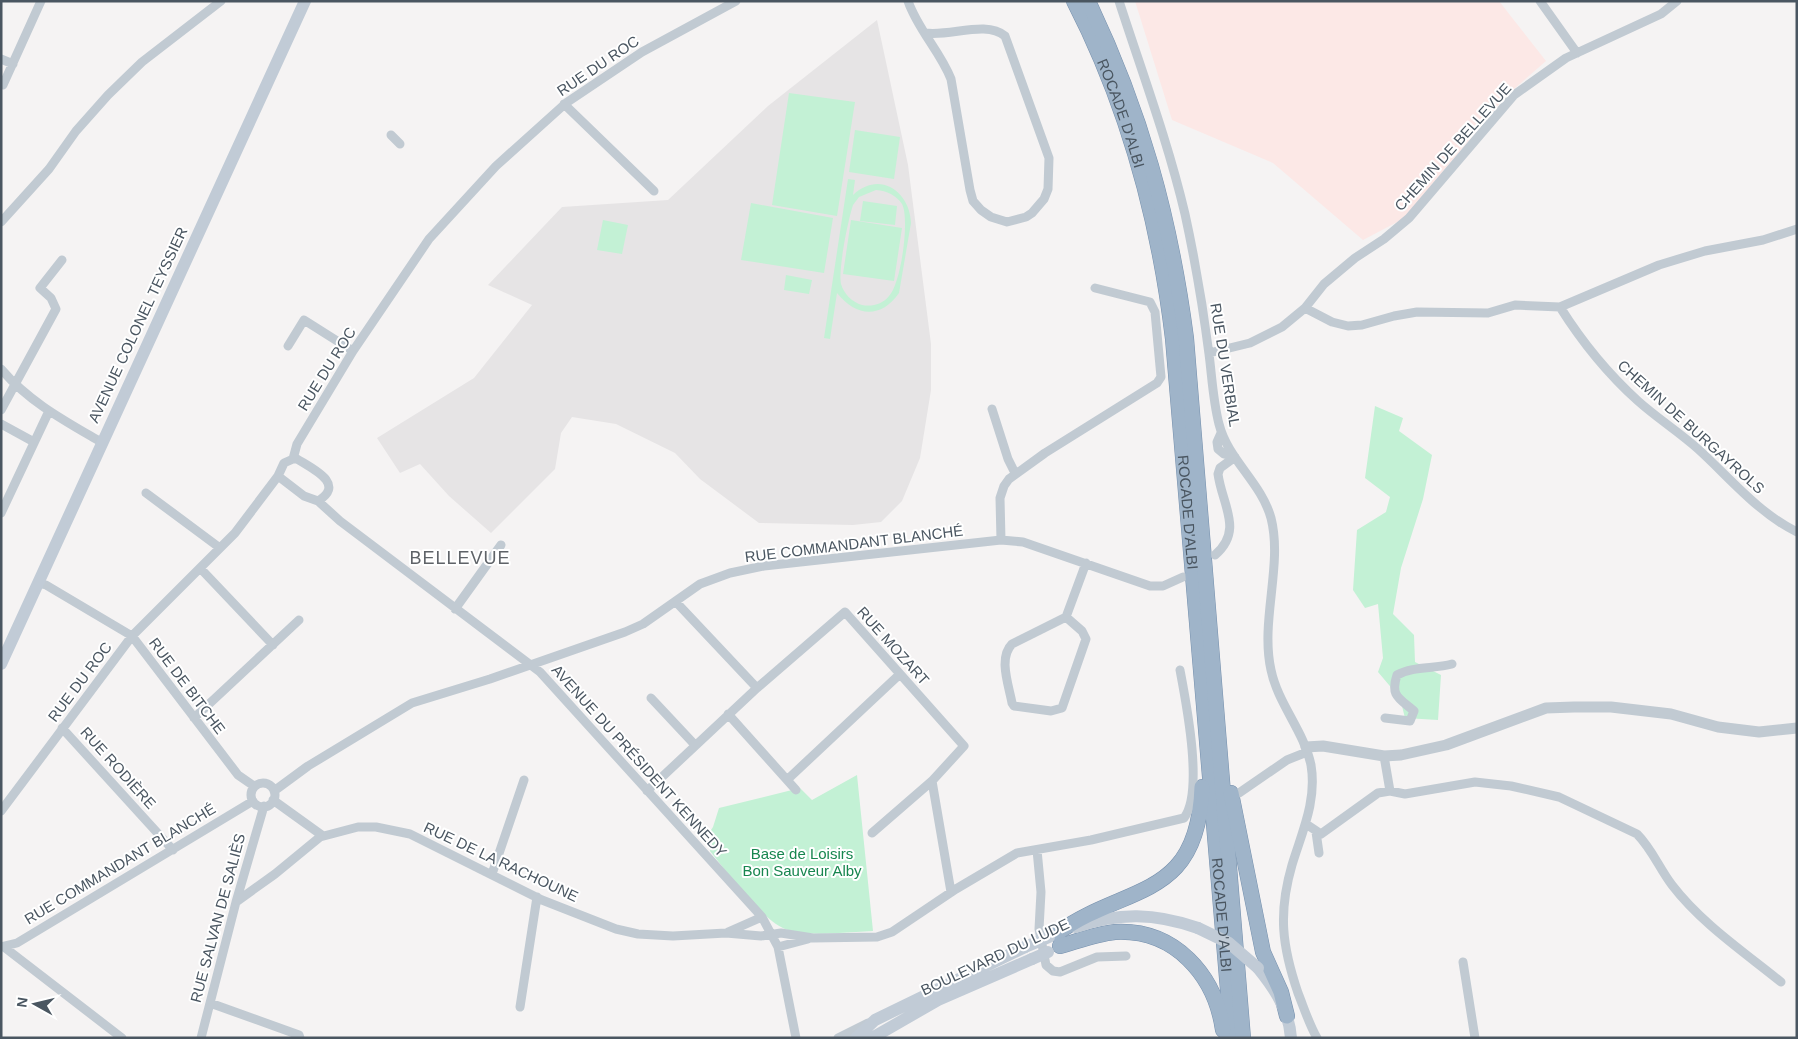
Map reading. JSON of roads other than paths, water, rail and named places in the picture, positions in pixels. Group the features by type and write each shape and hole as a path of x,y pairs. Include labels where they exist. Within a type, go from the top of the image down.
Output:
{"highway":[{"name":"ROCADE D'ALBI","path":"1074,1 1108,74 1127,126 1155,224 1168,292 1174,340 1232,1038"},
{"name":"ROCADE D'ALBI","path":"1088,1 1127,89 1150,154 1167,220 1178,280 1186,338 1243,1038"},
{"path":"1053,942 1072,922 1140,893 1177,867 1190,848 1198,828 1202,808 1203,759 1207,739"},
{"path":"1219,751 1226,759 1263,952 1282,992 1287,1016"},
{"path":"1053,942 1116,932 1140,935 1165,942 1194,962 1206,978 1218,1009 1224,1038"}],"main road":[{"name":"AVENUE COLONEL TEYSSIER","path":"1,664 101,442 305,1"},
{"name":"BOULEVARD DU LUDE","path":"856,1038 875,1020 1025,948 1053,942 1137,917 1170,920 1198,928 1229,943 1258,968 1274,988 1287,1016 1291,1038"},
{"name":"BOULEVARD DU LUDE","path":"872,1038 938,1000 1032,959 1053,942"}],"street":[{"path":"3,85 41,1"},
{"path":"1,222 108,95 142,62 221,1"},
{"name":"RUE DU ROC","path":"1,811 132,636 220,548 255,509 278,476 284,463 293,458 297,444 353,351 429,239 496,166 564,104 642,52 736,1"},
{"path":"908,1 918,25 926,33 946,65 951,80 974,201 991,217 1007,222 1026,217 1044,199 1050,176 1049,158 1005,36 993,29 945,35 926,33"},
{"name":"RUE DU VERBIAL","path":"1119,1 1185,214 1209,353 1215,408 1221,432 1235,457 1253,480 1271,518 1274,541 1267,647 1270,669 1276,687 1306,749 1313,792 1306,824 1285,890 1283,931 1290,970 1317,1038"},
{"path":"1540,1 1577,53"},
{"name":"CHEMIN DE BELLEVUE","path":"1209,353 1250,343 1282,327 1305,308 1332,277 1410,218 1514,95 1566,58 1661,14 1677,1"},
{"path":"1,59 13,64"},
{"path":"564,104 654,191"},
{"path":"391,135 400,144"},
{"path":"1305,308 1332,322 1348,326 1362,325 1417,312 1488,313 1515,305 1560,307 1659,265 1705,250 1763,240 1797,229"},
{"path":"1,410 56,309 51,298 40,288 62,260"},
{"path":"1001,540 999,512 1001,491 1015,473 1157,383 1161,376 1156,312 1150,302 1095,288"},
{"name":"CHEMIN DE BURGAYROLS","path":"1560,307 1585,344 1612,376 1639,401 1697,448 1777,522 1797,532"},
{"path":"288,346 304,320 353,351"},
{"path":"1,369 14,384 49,411 101,442"},
{"path":"992,409 1008,459 1015,473"},
{"path":"1,513 49,411"},
{"path":"1,424 34,442"},
{"path":"1215,555 1228,541 1231,528 1218,474 1220,468 1235,457"},
{"path":"293,458 328,481 330,487 328,494 318,501"},
{"name":"AVENUE DU PRÉSIDENT KENNEDY","path":"278,476 304,496 318,501 340,521 531,665 762,917 773,934 778,947 797,1035"},
{"path":"146,493 220,548"},
{"name":"RUE COMMANDANT BLANCHÉ","path":"273,796 308,766 412,702 531,665 626,632 643,624 700,584 730,573 764,566 1001,540 1023,542 1156,586 1172,584 1183,577"},
{"path":"455,609 501,545"},
{"path":"1066,617 1082,631 1086,639 1065,703 1062,708 1056,711 1017,708 1012,703 1005,659 1006,651 1012,644 1066,617 1086,563"},
{"path":"200,568 274,645"},
{"name":"RUE DE BITCHE","path":"38,583 46,585 132,636 238,775 254,786"},
{"path":"646,791 757,688 676,602"},
{"name":"RUE MOZART","path":"757,688 846,612 964,746 932,781 872,833"},
{"path":"194,718 299,620"},
{"path":"1385,718 1410,721 1413,716 1414,711 1398,698 1393,687 1397,675 1406,670 1434,669 1452,664"},
{"name":"RUE DE LA RACHOUNE","path":"323,836 358,827 376,827 410,834 537,897 616,929 638,934 673,936 726,933 744,936 791,934 813,938 877,937 892,932 951,892 1017,853 1091,840 1184,818 1189,811 1193,794 1192,751 1180,670"},
{"path":"788,779 900,674"},
{"path":"651,698 695,745"},
{"path":"1239,793 1306,749 1323,746 1384,756 1422,752 1546,708 1611,707 1671,714 1718,727 1759,732 1797,728"},
{"path":"728,714 796,790"},
{"name":"RUE RODIÈRE","path":"62,728 173,850"},
{"path":"1384,756 1390,791"},
{"path":"492,874 524,780"},
{"path":"932,781 951,892"},
{"path":"1306,824 1321,834 1378,793 1390,791 1405,794 1475,782 1511,786 1559,797 1637,834 1646,843 1672,885 1701,916 1781,982"},
{"path":"236,902 323,836 273,796 265,783 254,786 251,793 252,801 257,805 264,806 273,796"},
{"name":"RUE COMMANDANT BLANCHÉ","path":"2,947 17,942 252,801"},
{"name":"RUE SALVAN DE SALIÈS","path":"201,1038 236,902 264,806"},
{"path":"1316,832 1319,853"},
{"path":"1037,850 1041,892 1039,929 1046,965 1053,971 1060,972 1096,957 1126,956"},
{"path":"520,1007 537,897"},
{"name":"RUE DE LA RACHOUNE","path":"726,933 762,917"},
{"path":"778,947 813,938"},
{"path":"2,947 122,1038"},
{"path":"1463,962 1475,1038"},
{"path":"210,1003 299,1034 300,1038"},
{"name":"BOULEVARD DU LUDE","path":"838,1038 875,1020"}],"district":[{"name":"BELLEVUE","path":"460,558"}],"park label":[{"name":"Base de Loisirs Bon Sauveur Alby","path":"802,862"}]}
